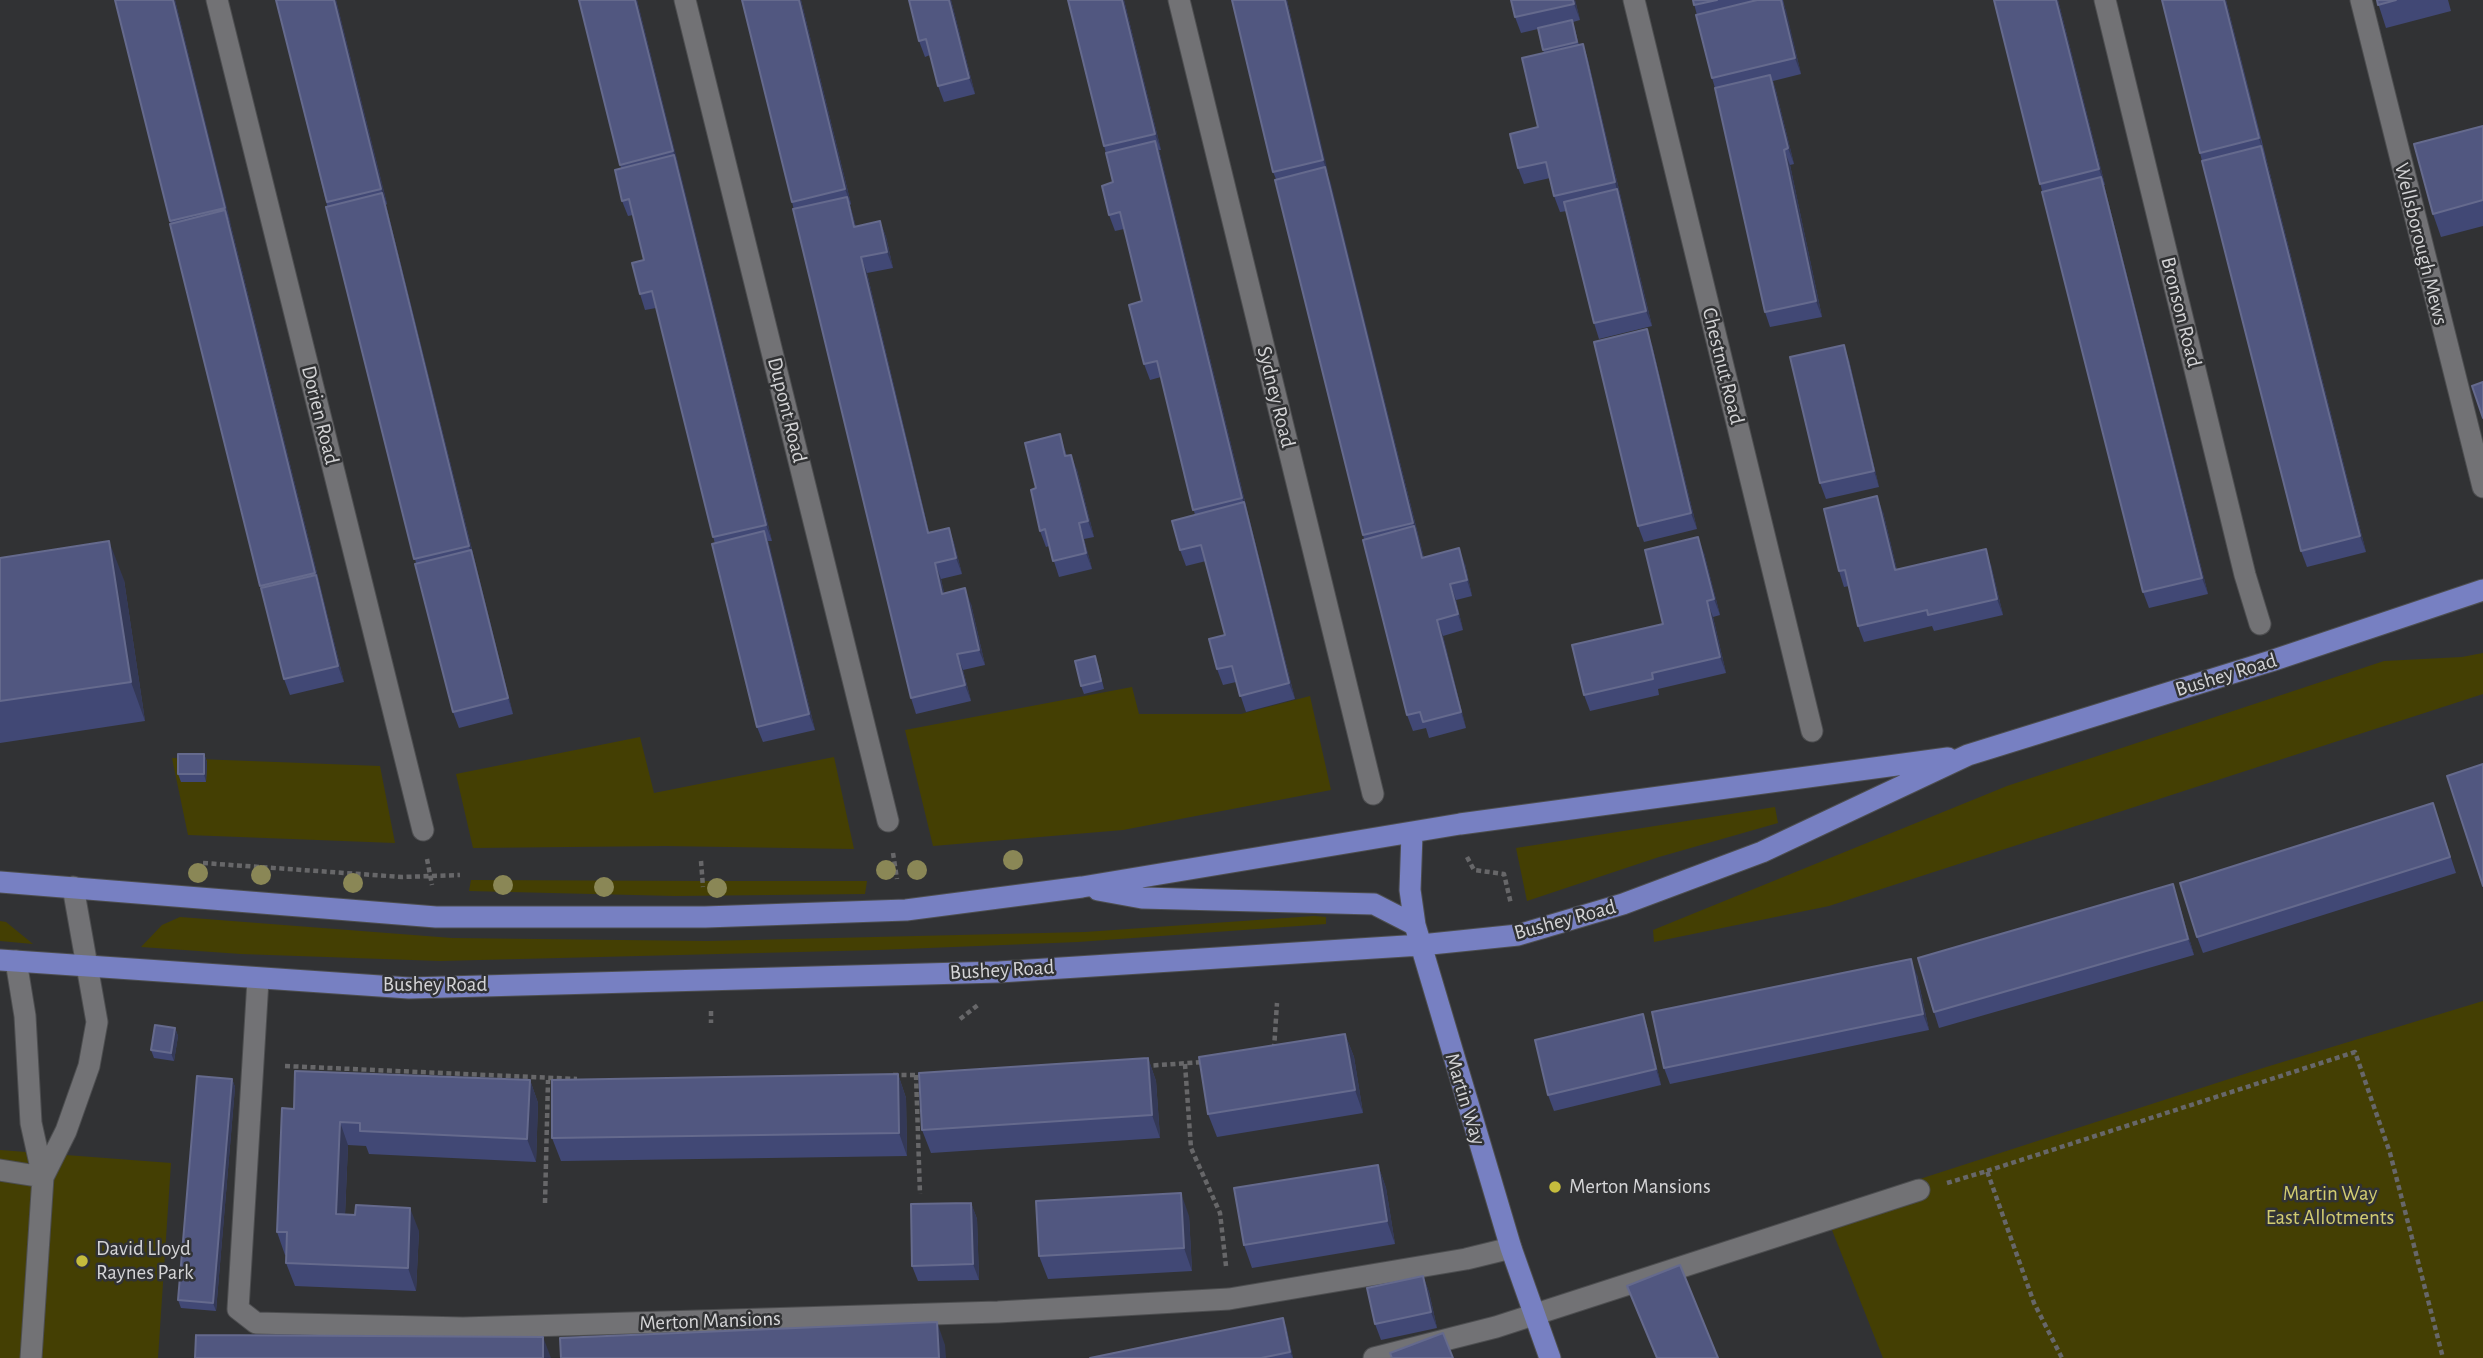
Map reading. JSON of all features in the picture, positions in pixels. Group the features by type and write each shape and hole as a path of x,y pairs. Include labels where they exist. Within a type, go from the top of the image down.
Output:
{"main road":[{"name":"Bushey Road","path":"8,961 258,980 409,988 999,972 1418,935 1517,935 1623,904 1774,847 1968,755 2271,661 2483,590"},
{"name":"Bushey Road","path":"0,882 436,917 705,917 906,910 1082,887 1460,824 1968,755"},
{"name":"Martin Way","path":"1412,834 1410,890 1418,935 1451,1056 1511,1248 1550,1358"},
{"name":"Bushey Road","path":"1082,887 1142,898 1374,904 1418,935"}],"street":[{"name":"Dorien Road","path":"217,0 423,830"},
{"name":"Dupont Road","path":"685,0 888,821"},
{"name":"Sydney Road","path":"1179,0 1373,794"},
{"name":"Chestnut Road","path":"1634,0 1812,732"},
{"name":"Bronson Road","path":"2105,0 2260,624"},
{"name":"Wellsborough Mews","path":"2361,0 2483,487"},
{"path":"43,1177 66,1131 89,1066 97,1022 73,887"},
{"path":"8,961 24,1016 31,1123 43,1177 31,1358"},
{"name":"Merton Mansions","path":"258,980 238,1309 256,1324 463,1328 998,1312 1229,1299 1466,1259 1511,1248"},
{"path":"0,1170 43,1177"},
{"path":"1374,1358 1470,1335 1919,1190"}],"path":[{"path":"1467,857 1474,870 1504,874 1511,904"},
{"path":"701,861 702,881"},
{"path":"402,877 460,875"},
{"path":"1273,1053 1277,1003"},
{"path":"1919,1190 1987,1171 2355,1052 2390,1153 2443,1358"},
{"path":"1131,1066 1210,1061"},
{"path":"252,1064 548,1080 589,1079"},
{"path":"1185,1064 1191,1148 1220,1213 1229,1299"},
{"path":"888,1075 929,1074"},
{"path":"916,1075 920,1194"},
{"path":"545,1203 548,1080"},
{"path":"1987,1171 2034,1303 2062,1358"}],"green space":[{"path":"2483,653 2483,694 1829,906 1654,942 1653,930 2007,786 2384,661 2462,657"},
{"path":"1132,687 1139,714 1241,714 1310,696 1331,790 1123,830 933,846 905,730"},
{"path":"640,737 654,793 834,757 854,849 665,846 473,848 456,774"},
{"path":"172,758 380,766 395,843 188,835"},
{"path":"1775,807 1778,823 1659,857 1527,901 1516,848"},
{"path":"471,880 867,881 865,894 675,896 469,891"},
{"path":"180,917 452,938 707,941 1085,932 1326,917 1326,924 1078,942 878,950 440,961 241,954 141,947 162,925"},
{"path":"0,921 6,922 33,944 0,941"},
{"name":"Martin Way East Allotments","path":"2483,1001 2483,1358 1883,1358 1824,1210 2263,1068"},
{"name":"David Lloyd Raynes Park","path":"0,1150 171,1163 158,1358 0,1358"}],"building":[{"path":"115,0 173,0 225,208 170,221"},
{"path":"276,0 334,0 381,189 327,202"},
{"path":"579,0 635,0 673,151 620,165"},
{"path":"742,0 799,0 845,189 792,202"},
{"path":"909,0 949,0 969,78 938,86 926,39 919,41"},
{"path":"1068,0 1122,0 1155,134 1104,146"},
{"path":"1232,0 1285,0 1323,160 1273,172"},
{"path":"1511,0 1573,0 1574,4 1515,17"},
{"path":"1693,0 1717,0 1694,5"},
{"path":"1757,0 1781,0 1795,58 1712,78 1696,15"},
{"path":"1994,0 2056,0 2099,169 2040,184"},
{"path":"2162,0 2224,0 2259,138 2200,153"},
{"path":"2377,0 2396,0 2378,5"},
{"path":"1572,20 1577,42 1543,50 1538,28"},
{"path":"1583,44 1615,182 1554,196 1546,162 1518,168 1510,134 1538,127 1522,58"},
{"path":"1770,75 1788,148 1784,150 1816,301 1765,312 1715,88"},
{"path":"2483,126 2483,200 2433,214 2414,144"},
{"path":"1155,141 1242,498 1193,510 1157,361 1144,364 1129,305 1142,301 1120,212 1109,215 1102,186 1113,182 1106,153"},
{"path":"2261,146 2360,536 2301,551 2202,161"},
{"path":"674,155 766,525 713,537 652,291 640,294 632,263 644,260 629,199 622,201 615,170"},
{"path":"1325,167 1413,523 1363,535 1275,180"},
{"path":"2101,177 2202,578 2143,592 2042,192"},
{"path":"1617,189 1646,311 1594,323 1564,202"},
{"path":"382,193 469,546 414,559 326,207"},
{"path":"847,197 854,227 880,221 887,252 861,257 928,533 949,528 956,558 935,563 942,594 965,588 979,650 957,654 965,685 911,698 793,209"},
{"path":"225,210 315,573 260,586 170,224"},
{"path":"1647,329 1691,513 1638,526 1594,342"},
{"path":"1844,345 1874,471 1820,483 1790,357"},
{"path":"2483,382 2483,418 2472,386"},
{"path":"1060,434 1065,456 1071,455 1088,521 1079,523 1086,553 1053,561 1045,529 1040,531 1031,490 1036,488 1025,443"},
{"path":"1877,496 1895,570 1986,549 1997,599 1928,615 1927,610 1858,626 1845,570 1839,571 1824,509"},
{"path":"1244,502 1289,683 1240,696 1232,666 1217,669 1209,639 1225,635 1201,545 1180,550 1172,521"},
{"path":"1414,526 1422,558 1459,548 1467,580 1450,584 1458,614 1437,620 1461,712 1423,722 1420,712 1407,715 1363,540"},
{"path":"764,531 809,714 757,727 712,544"},
{"path":"1698,537 1714,599 1707,601 1720,657 1652,673 1653,679 1584,695 1572,645 1663,624 1645,550"},
{"path":"109,541 131,682 0,701 0,558"},
{"path":"471,550 508,698 453,712 415,564"},
{"path":"316,575 338,666 284,679 261,588"},
{"path":"1095,656 1101,681 1081,686 1075,661"},
{"path":"178,754 204,754 204,774 178,774"},
{"path":"2483,764 2483,886 2447,776"},
{"path":"2433,803 2450,857 2197,937 2180,883"},
{"path":"2173,884 2188,939 1934,1012 1918,958"},
{"path":"1911,959 1923,1014 1664,1068 1652,1012"},
{"path":"1643,1014 1656,1069 1548,1095 1535,1040"},
{"path":"155,1025 175,1028 171,1053 151,1050"},
{"path":"1345,1034 1355,1090 1208,1114 1199,1057"},
{"path":"1148,1058 1152,1115 922,1130 919,1073"},
{"path":"295,1071 530,1080 527,1139 360,1131 360,1123 340,1122 336,1214 355,1215 356,1205 410,1208 408,1268 286,1263 287,1232 277,1232 282,1108 294,1109"},
{"path":"898,1074 899,1133 552,1138 552,1080"},
{"path":"197,1076 232,1079 213,1303 178,1300"},
{"path":"1378,1165 1387,1221 1244,1245 1234,1188"},
{"path":"1181,1193 1184,1248 1039,1256 1036,1201"},
{"path":"971,1203 973,1264 912,1266 911,1204"},
{"path":"1680,1265 1718,1358 1657,1358 1627,1286"},
{"path":"1423,1276 1431,1312 1375,1324 1367,1288"},
{"path":"1283,1318 1290,1352 1261,1358 1090,1358"},
{"path":"937,1322 939,1358 561,1358 560,1338"},
{"path":"1443,1333 1453,1358 1392,1358 1390,1353"},
{"path":"196,1335 543,1337 543,1358 195,1358"}],"place":[{"name":"Merton Mansions","path":"1555,1187"},
{"name":"David Lloyd Raynes Park","path":"82,1261"}]}
